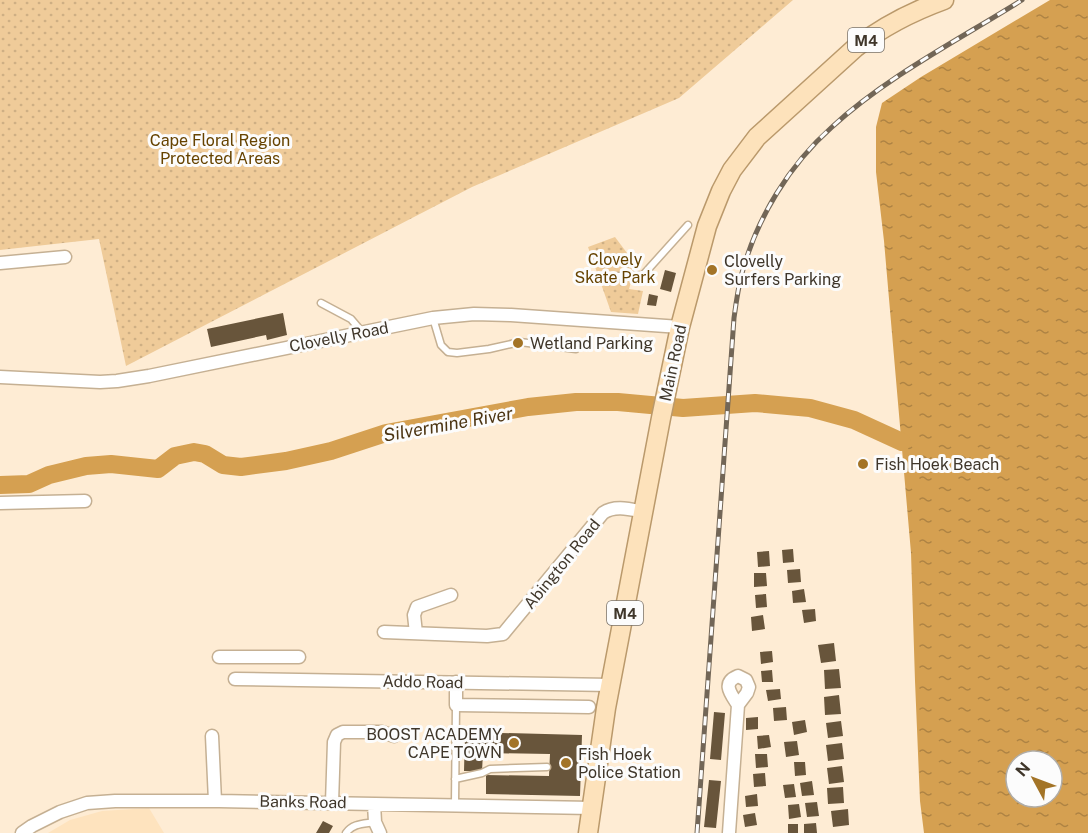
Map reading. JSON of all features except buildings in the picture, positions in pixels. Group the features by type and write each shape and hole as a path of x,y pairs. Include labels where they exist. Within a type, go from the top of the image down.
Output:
{"main road":[{"name":"Main Road","path":"588,833 606,708 666,393 680,327 707,226 715,205 732,170 757,137 776,119 871,36 901,18 944,0"}],"street":[{"path":"0,263 65,257"},
{"name":"Clovelly Road","path":"0,377 93,382 117,381 433,318 474,314 680,327"},
{"path":"0,502 85,501"},
{"name":"Abington Road","path":"416,633 501,635 506,632 605,511 615,508 644,512"},
{"path":"384,632 416,633 414,615 417,607 452,595"},
{"path":"219,657 298,657"},
{"path":"253,679 255,658"},
{"name":"Addo Road","path":"235,679 611,685"},
{"path":"456,682 456,705 589,707"},
{"path":"729,833 738,705"},
{"path":"332,803 335,737 343,732 382,732 394,736"},
{"path":"212,736 215,801"},
{"name":"Banks Road","path":"22,833 32,825 60,812 87,803 115,801 592,808"},
{"path":"374,804 377,828"}],"lane":[{"path":"618,276 643,275 688,225"},
{"path":"321,303 351,319 363,333"},
{"path":"433,318 441,345 448,352 489,349 520,342 576,349"},
{"path":"455,805 456,705"},
{"path":"455,780 492,769 547,766"},
{"path":"346,833 356,825 377,828"}],"shaded area":[{"path":"149,808 164,833 48,833 70,820 102,811"}],"green space":[{"name":"Cape Floral Region Protected Areas","path":"0,0 793,0 679,98 472,187 126,366 99,239 0,250"},
{"name":"Clovely Skate Park","path":"615,237 636,265 629,289 643,291 638,314 611,312 588,247"}],"water":[{"path":"1050,0 1088,0 1088,833 924,833 920,801 911,553 876,172 876,127 882,103"}],"waterway":[{"name":"Silvermine River","path":"0,485 29,484 49,475 86,466 111,464 158,469 175,456 194,452 205,454 223,465 241,467 286,461 331,451 386,433 528,407 576,402 618,402 683,408 755,403 810,408 854,420 902,442"}],"railway":[{"path":"697,833 734,318 739,284 748,252 766,213 789,175 816,142 832,127 900,75 1022,0"}],"place":[{"name":"Clovelly Surfers Parking","path":"712,270"},
{"name":"Wetland Parking","path":"518,343"},
{"name":"Fish Hoek Beach","path":"863,464"},
{"name":"BOOST ACADEMY CAPE TOWN","path":"514,743"},
{"name":"Fish Hoek Police Station","path":"566,763"}]}
